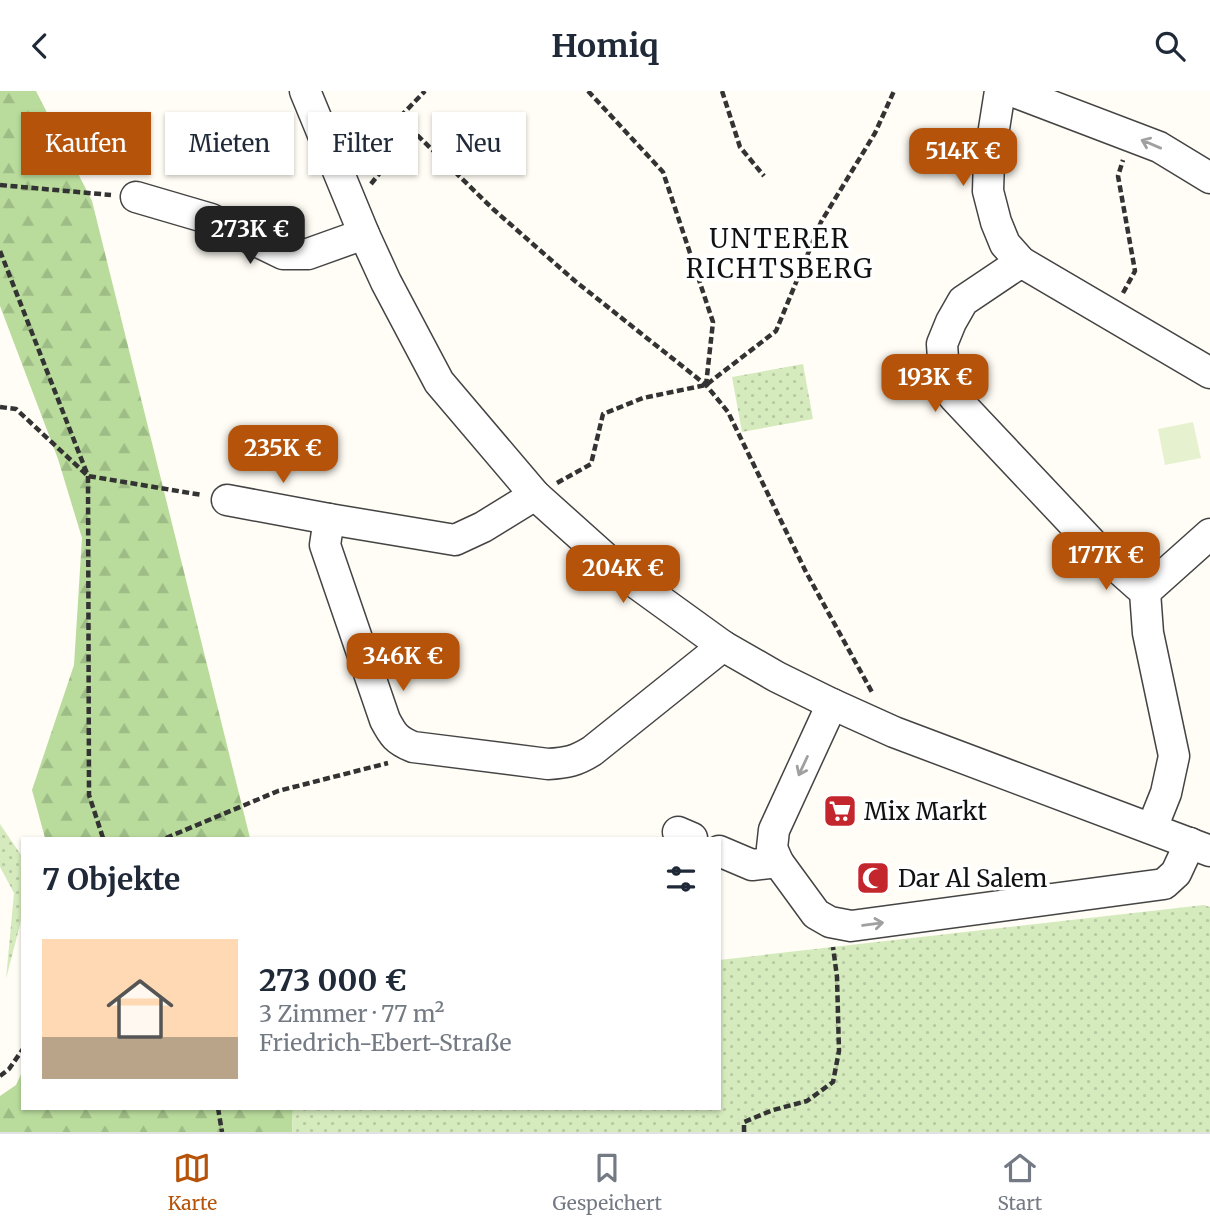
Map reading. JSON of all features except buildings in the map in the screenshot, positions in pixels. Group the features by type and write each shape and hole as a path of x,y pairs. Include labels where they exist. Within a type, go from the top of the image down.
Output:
{"street":[{"path":"305,91 386,282 439,382 535,495 622,573 723,646 832,704 894,732 1200,847 1164,884 851,926 830,922 816,914 778,862 772,848 774,830 832,704"},
{"path":"1000,91 989,160 988,191 1005,244 1021,262 1210,373"},
{"path":"1012,91 1159,147 1210,178"},
{"path":"136,197 211,219 283,254 308,254 364,234"},
{"path":"1021,262 963,301 942,344 944,373 954,397 1101,554 1145,592 1148,633 1174,756 1166,793 1152,828"},
{"path":"227,500 455,540 484,527 535,495"},
{"path":"329,519 325,545 385,720 399,741 413,747 548,764 579,759 723,646"},
{"path":"1145,592 1210,534"},
{"path":"721,852 752,865 778,862"}],"path":[{"path":"405,112 425,91"},
{"path":"588,91 663,172 713,323 706,385"},
{"path":"722,91 740,147 764,176"},
{"path":"535,495 591,464 603,414 643,398 706,385 776,331 821,222 875,132 894,91"},
{"path":"418,135 493,209 575,281 706,385 728,412 806,572 894,732"},
{"path":"1111,315 1135,271 1118,176 1131,136"},
{"path":"353,206 378,175"},
{"path":"0,185 136,197"},
{"path":"0,251 88,476 89,795 103,837"},
{"path":"0,407 16,409 88,476 174,489"},
{"path":"168,837 278,791 386,765 413,747"},
{"path":"744,1132 744,1122 773,1110 807,1101 833,1082 839,1051 837,977 830,922"},
{"path":"0,1076 9,1069 21,1052"},
{"path":"218,1110 222,1132"}],"green space":[{"path":"0,91 36,91 47,112 21,112 21,175 79,175 92,201 250,837 45,837 32,790 74,665 82,538 58,459 0,306"},
{"path":"803,364 813,419 742,432 732,377"},
{"path":"1193,422 1201,458 1165,465 1158,429"},
{"path":"0,824 21,855 21,921 6,979 14,893 0,867"},
{"path":"1204,905 1210,907 1210,1132 292,1132 293,1110 721,1110 721,960"},
{"path":"21,1074 21,1110 293,1110 292,1132 0,1132 0,1096 16,1085"}],"place":[{"name":"Mix Markt","path":"840,811"},
{"name":"Dar Al Salem","path":"873,878"}],"district":[{"name":"UNTERER RICHTSBERG","path":"780,252"}]}
